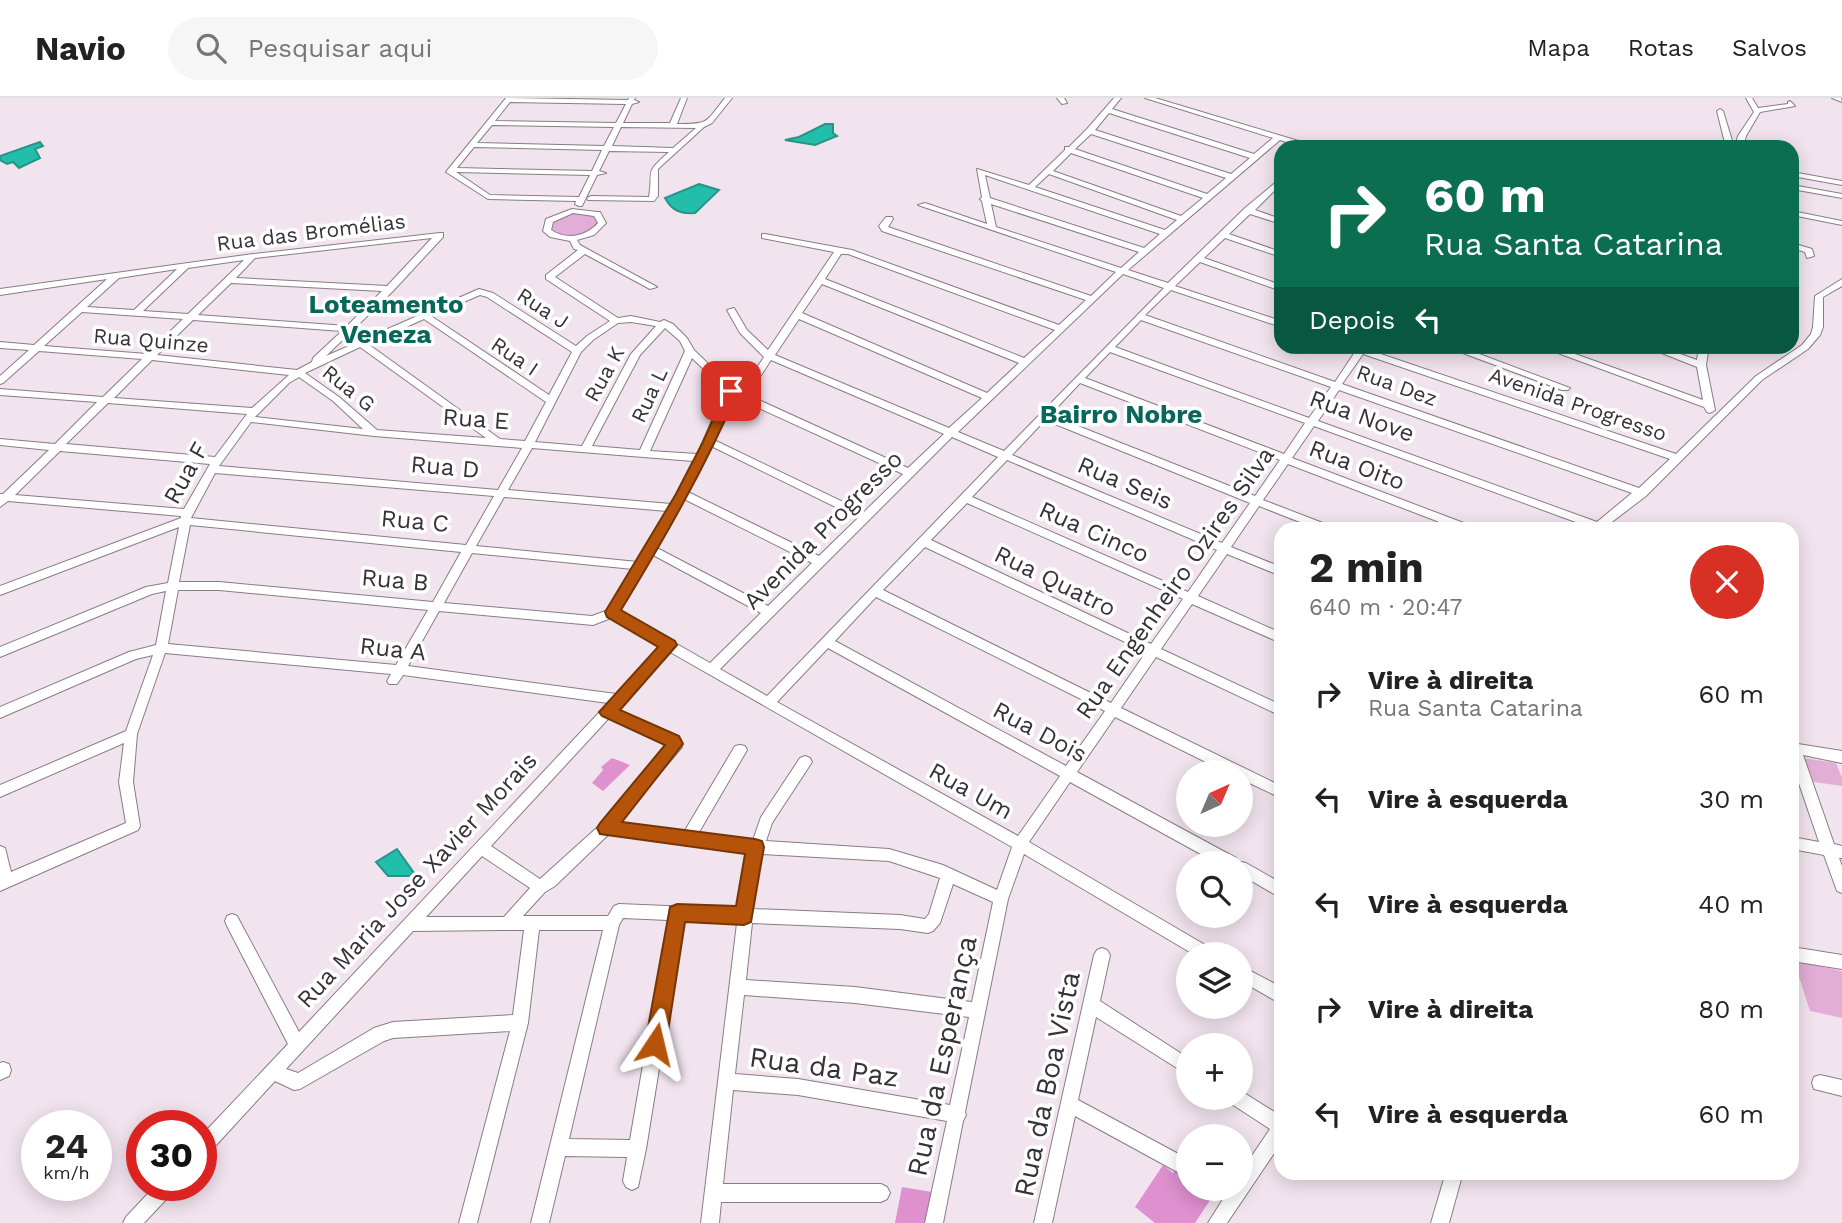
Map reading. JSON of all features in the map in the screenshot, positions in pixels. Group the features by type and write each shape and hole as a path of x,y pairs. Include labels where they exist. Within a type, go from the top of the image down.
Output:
{"street":[{"path":"672,126 684,98"},
{"path":"451,170 453,176 488,197 651,199 654,196 653,173 702,126 710,122 729,98"},
{"path":"1030,188 1068,149 1090,131 1118,98"},
{"path":"1148,98 1286,140"},
{"path":"1749,98 1757,110"},
{"path":"451,170 509,99 634,100 586,199 572,211"},
{"path":"1757,110 1792,106 1790,103"},
{"path":"1107,110 1255,157"},
{"path":"1741,140 1757,110"},
{"path":"1720,111 1728,140"},
{"path":"489,122 702,126"},
{"path":"1090,131 1232,177"},
{"name":"Avenida Progresso","path":"711,670 952,432 1092,299 1274,142"},
{"path":"471,145 677,150"},
{"path":"1068,149 1208,197"},
{"path":"451,170 599,173"},
{"path":"992,228 980,171 1166,233"},
{"path":"1047,171 1182,219"},
{"path":"1799,175 1842,183"},
{"path":"768,704 1139,316 1274,186"},
{"path":"1799,188 1842,196"},
{"path":"1270,190 1274,191"},
{"path":"586,199 590,211"},
{"path":"984,199 1145,251"},
{"path":"922,205 1274,322"},
{"path":"1248,210 1274,219"},
{"path":"572,211 590,211 601,218 600,227 586,236 572,238 551,234 546,226 554,216 572,211"},
{"path":"1799,214 1842,223"},
{"path":"889,219 883,226 885,229 1092,299"},
{"name":"Rua das Bromélias","path":"0,292 253,256 440,235 350,329 304,370"},
{"path":"1223,235 1274,253"},
{"path":"765,236 844,251 1061,329"},
{"path":"572,238 577,247 653,287"},
{"path":"1799,247 1809,251 1810,256"},
{"path":"584,250 549,277 616,321"},
{"path":"669,645 612,612 652,550 736,394 769,356 820,280 844,251"},
{"path":"2,499 253,256"},
{"path":"1199,259 1274,286"},
{"path":"137,312 187,265"},
{"path":"0,381 116,276"},
{"path":"229,280 390,289"},
{"path":"820,280 1026,362"},
{"path":"1799,351 1815,335 1818,327 1819,296 1842,282"},
{"name":"Rua F","path":"3,883 133,826 126,782 131,734 161,648 186,517 215,465 251,415 279,385 304,370 479,292 490,295"},
{"name":"Rua J","path":"490,295 577,351"},
{"path":"80,309 350,329"},
{"path":"731,310 743,331 769,356"},
{"path":"798,315 989,397"},
{"name":"Rua I","path":"425,316 551,401"},
{"name":"Rua Dez","path":"1139,316 1642,493"},
{"path":"396,676 529,444 577,351 590,338 616,321 631,319 664,323 680,335 691,351 736,394 910,474"},
{"name":"Rua K","path":"585,449 636,354 664,323"},
{"name":"Rua Quinze","path":"0,345 304,370"},
{"path":"363,345 496,441"},
{"name":"Rua Nove","path":"1109,348 1312,420 1582,522"},
{"name":"Rua L","path":"643,454 691,351"},
{"name":"Rua Engenheiro Ozires Silva","path":"1020,844 1359,354"},
{"name":"Avenida Progresso","path":"1376,354 1678,458"},
{"path":"1470,354 1564,388"},
{"path":"1566,354 1709,405"},
{"path":"1670,354 1701,365"},
{"path":"1703,354 1701,365 1712,424"},
{"path":"1606,522 1642,493 1765,372 1794,354"},
{"name":"Rua Seis","path":"769,356 1274,569"},
{"name":"Rua G","path":"304,370 374,433"},
{"name":"Rua Oito","path":"1078,379 1449,522"},
{"path":"0,392 251,415"},
{"name":"Rua E","path":"251,415 374,433 701,458"},
{"path":"1044,416 1309,522"},
{"name":"Rua D","path":"0,442 674,508"},
{"path":"710,442 866,517"},
{"path":"683,494 820,562"},
{"name":"Rua Cinco","path":"966,498 1274,635"},
{"name":"Rua C","path":"2,499 641,566"},
{"path":"0,592 186,517"},
{"name":"Rua Quatro","path":"925,542 1274,708"},
{"path":"652,550 770,612"},
{"name":"Rua B","path":"0,652 150,590 172,586 219,586 593,621 612,612"},
{"path":"876,592 1215,760"},
{"name":"Rua Dois","path":"827,642 1209,851"},
{"name":"Rua Um","path":"669,645 1187,942"},
{"name":"Rua Maria Jose Xavier Morais","path":"217,1132 669,645"},
{"path":"0,713 133,655 161,648"},
{"name":"Rua A","path":"161,648 619,699"},
{"path":"506,925 540,887 550,881 606,828 675,744 608,712"},
{"path":"0,791 131,734"},
{"path":"1799,748 1842,757"},
{"path":"687,840 740,750"},
{"path":"710,1223 744,916 755,847 766,821 804,762"},
{"path":"1799,762 1835,851 1842,886"},
{"path":"1253,778 1274,789"},
{"path":"606,828 755,847 889,855 915,861 1001,899"},
{"name":"Rua da Esperança","path":"934,1223 1001,899 1020,844"},
{"path":"1799,844 1835,851"},
{"path":"481,847 540,887"},
{"path":"0,852 3,883"},
{"path":"540,1223 612,923 619,911 624,909 928,926 935,918 948,875"},
{"path":"1253,875 1274,887"},
{"path":"632,1181 677,913"},
{"path":"232,921 298,1045"},
{"path":"408,924 612,923"},
{"path":"468,1223 520,1023 532,925"},
{"name":"Rua da Boa Vista","path":"1043,1223 1102,955"},
{"path":"1799,955 1842,962"},
{"path":"1253,980 1274,992"},
{"path":"737,987 855,995 978,1010"},
{"path":"1090,1004 1176,1059"},
{"path":"274,1072 294,1082 300,1080 380,1034 393,1030 520,1023"},
{"name":"Rua da Paz","path":"725,1081 811,1089 958,1115"},
{"path":"1820,1083 1842,1088"},
{"path":"1070,1104 1176,1162"},
{"path":"1253,1108 1274,1122"},
{"path":"1253,1169 1274,1137"},
{"path":"558,1147 638,1149"},
{"path":"1440,1223 1453,1180"},
{"path":"714,1193 881,1193"},
{"path":"132,1223 153,1201"},
{"path":"1217,1223 1231,1201"}],"shaded area":[{"path":"825,124 833,124 833,133 837,136 815,145 785,140 799,137"},
{"path":"40,142 43,146 35,149 40,158 19,168 13,162 7,164 0,160 0,156"},
{"path":"699,184 719,190 695,213 677,211 665,198"},
{"path":"576,212 590,214 598,220 596,228 574,235 563,235 551,230 551,223"},
{"path":"612,758 630,765 603,791 592,783 603,770 601,767"},
{"path":"1804,758 1836,763 1842,786 1814,782"},
{"path":"397,849 414,873 409,876 388,876 376,862"},
{"path":"1799,962 1842,971 1842,1018 1810,1011 1799,977"},
{"path":"1163,1165 1173,1173 1176,1169 1176,1201 1209,1201 1195,1223 1155,1223 1135,1207"},
{"path":"902,1187 932,1192 925,1223 895,1223"}],"district":[{"name":"Loteamento Veneza","path":"386,319"},
{"name":"Bairro Nobre","path":"1121,414"}],"route":[{"path":"655,1044 677,913 744,916 755,847 606,828 675,747 673,741 608,712 669,645 612,612 652,550 683,494 710,442 731,391"}]}
